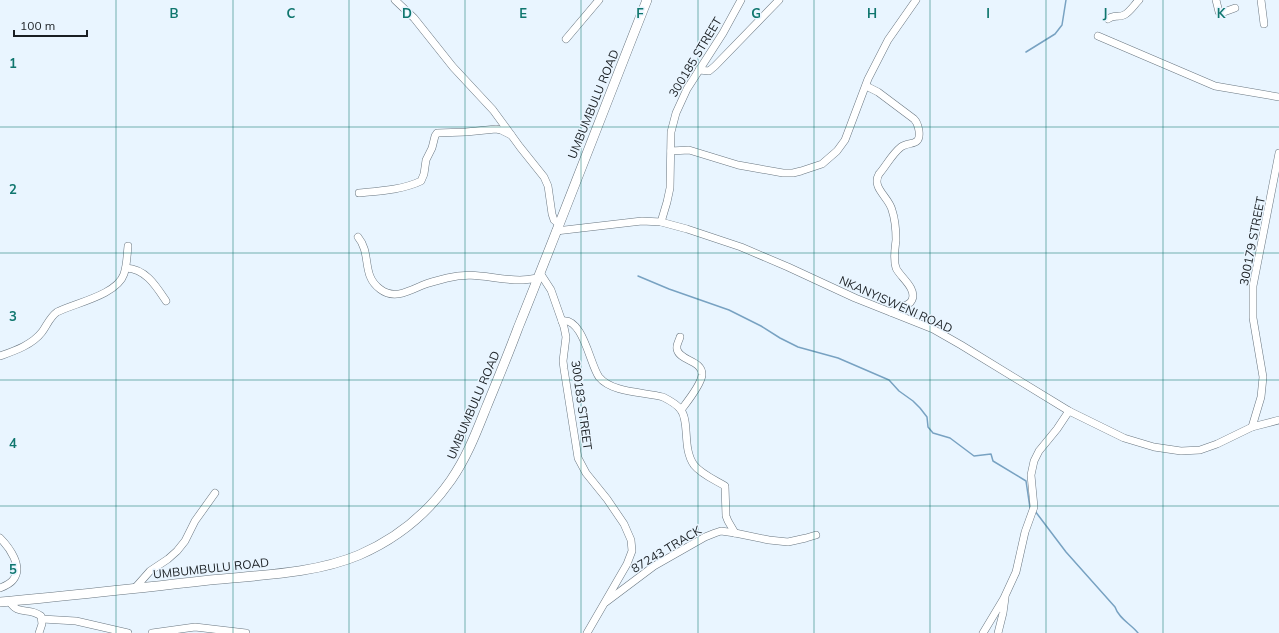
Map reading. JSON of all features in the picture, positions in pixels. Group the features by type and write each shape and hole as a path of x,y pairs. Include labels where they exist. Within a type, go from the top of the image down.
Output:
{"main road":[{"name":"UMBUMBULU ROAD","path":"5,602 270,574 322,567 359,555 385,542 424,513 457,472 471,445 647,0"}],"street":[{"path":"395,0 414,18 446,58 493,110 547,182 552,214 557,228"},
{"path":"566,39 599,0"},
{"name":"300185 STREET","path":"660,222 670,188 671,132 676,113 687,89 723,33 741,0"},
{"path":"699,70 709,71 715,66 779,0"},
{"path":"671,151 689,150 738,165 783,173 793,173 814,168 829,159 845,140 866,86 888,40 916,0"},
{"path":"1108,19 1112,16 1122,16 1126,14 1139,0"},
{"path":"1216,0 1219,12 1236,8"},
{"path":"1261,0 1264,24"},
{"path":"1098,36 1215,86 1279,96"},
{"path":"866,86 878,92 914,119 918,123 920,134 916,142 904,146 898,151 879,174 877,179 879,189 891,205 894,216 896,238 895,262 897,269 909,286 912,296 912,300 909,304 897,307 891,312"},
{"path":"359,193 391,190 421,181 424,174 426,160 436,134 496,129 511,135"},
{"name":"300179 STREET","path":"1252,427 1261,397 1263,377 1253,318 1253,286 1279,153"},
{"name":"NKANYISWENI ROAD","path":"557,228 660,222 694,231 741,247 788,266 855,298 925,325 943,334 1069,412 1124,438 1154,447 1181,451 1200,450 1252,427 1279,420"},
{"path":"358,237 364,248 369,277 380,289 389,294 401,294 457,275 475,275 520,280 539,276"},
{"path":"0,356 32,342 57,312 88,301 114,287 122,277 126,268 128,246"},
{"path":"126,268 137,269 145,275 166,301"},
{"name":"300183 STREET","path":"539,276 546,280 551,290 566,337 563,361 576,453 586,473 624,524 631,540 632,551 627,564 586,633"},
{"path":"562,321 564,320 571,323 581,334 595,369 599,377 604,382 620,389 663,397 681,410 684,418 687,448 691,460 699,470 725,486 726,516 735,532"},
{"path":"680,337 677,345 677,351 697,364 702,375 697,386 681,410"},
{"path":"983,633 1006,595 1016,572 1025,532 1034,507 1031,475 1034,461 1045,443 1069,412"},
{"path":"135,588 150,571 177,551 185,541 195,521 216,492"},
{"name":"87243 TRACK","path":"604,604 654,566 705,537 721,531 735,532 769,540 788,542 816,535"},
{"path":"0,538 11,552 16,563 17,572 13,581 0,588"},
{"path":"998,633 1006,595"},
{"path":"5,602 17,610 24,610 40,615 42,619 39,633"},
{"path":"42,619 76,621 105,630 128,633"},
{"path":"152,633 195,627 246,633"}],"waterway":[{"path":"1026,52 1055,34 1062,25 1066,0"},
{"path":"638,276 669,289 729,310 798,347 838,358 889,380 899,391 920,408 927,417 928,427 933,433 950,438 974,456 991,454 993,461 1026,481 1030,508"},
{"path":"1035,511 1066,552 1115,607 1122,618 1138,633"}]}
